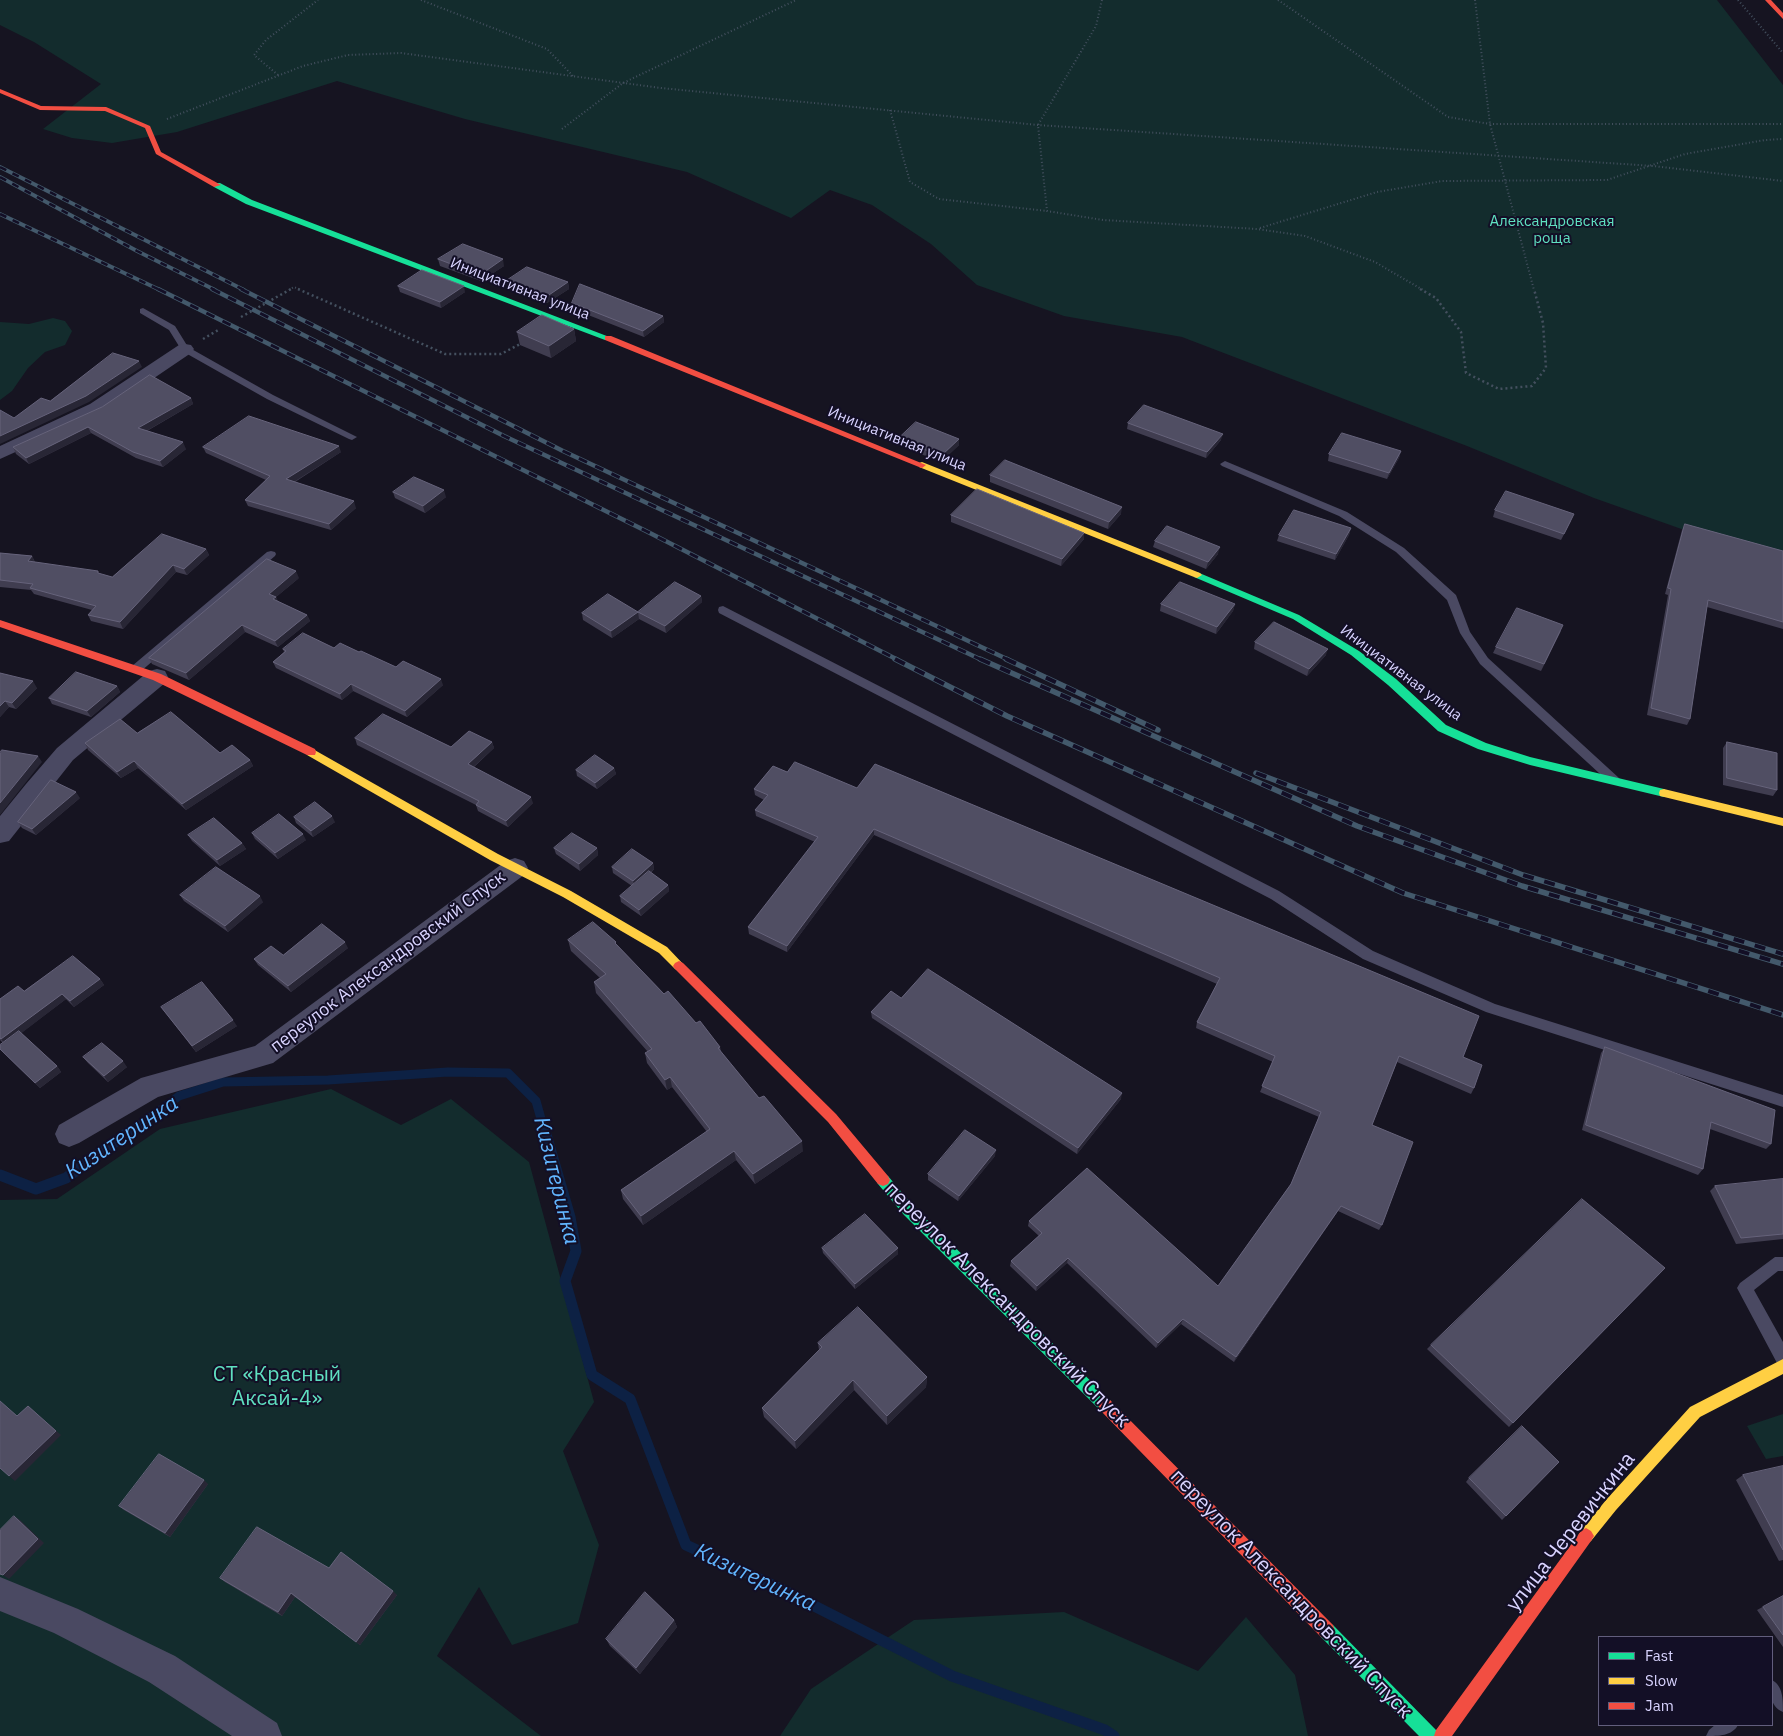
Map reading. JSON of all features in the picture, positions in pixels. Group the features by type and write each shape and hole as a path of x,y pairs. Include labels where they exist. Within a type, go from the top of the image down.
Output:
{"street":[{"path":"1768,0 1783,17"},
{"path":"0,92 40,108 106,110 148,127"},
{"name":"Инициативная улица","path":"148,127 158,153 249,202 562,320 1185,570 1296,617 1355,653 1392,682 1442,728 1482,746 1530,761 1783,822"},
{"path":"0,453 97,408 185,349"},
{"name":"переулок Александровский Спуск","path":"0,623 146,673 302,747 663,950 832,1118 909,1211 1077,1376 1430,1736"},
{"path":"0,834 34,790 66,754 146,673"},
{"name":"переулок Александровский Спуск","path":"69,1134 151,1087 263,1055 515,868"},
{"name":"улица Черевичкина","path":"1442,1736 1558,1573 1611,1505 1695,1412 1783,1366"},
{"path":"0,1594 66,1621 162,1669 264,1736"}],"lane":[{"path":"143,312 172,328 185,349 270,397 352,437"},
{"path":"1225,464 1343,514 1400,550 1452,598 1464,633 1484,661 1616,782"},
{"path":"146,673 271,554"},
{"path":"723,610 1275,895 1368,954 1491,1008 1783,1101"},
{"path":"1783,1264 1775,1264 1745,1288 1783,1358"},
{"path":"1773,1690 1783,1703"},
{"path":"1715,1736 1728,1726"}],"path":[{"path":"279,75 254,55 259,45 307,11 318,0"},
{"path":"421,0 547,49 573,76"},
{"path":"562,129 623,83 796,0"},
{"path":"1048,211 1038,125 1096,26 1102,0"},
{"path":"1278,0 1448,116 1490,124 1783,124"},
{"path":"890,110 910,182 939,199 1048,211 1103,220 1257,228 1305,236 1375,262 1436,298 1461,332 1466,373 1499,389 1532,386 1546,368 1543,323 1490,124 1475,0"},
{"path":"1738,0 1783,53"},
{"path":"148,127 303,66 348,55 401,53 623,83 1038,125 1653,166 1783,181"},
{"path":"1257,228 1376,192 1442,181 1606,180 1685,154 1765,140 1783,139"},
{"path":"241,318 294,288 446,354 501,354 562,320"}],"green space":[{"name":"Александровская роща","path":"0,0 1717,0 1783,85 1783,565 1594,498 1467,446 1182,337 1064,316 977,285 931,244 872,205 830,190 791,218 687,172 465,119 337,81 177,132 112,143 72,138 43,129 101,84 34,42 0,25"},
{"path":"53,318 65,321 72,331 65,345 45,352 28,368 12,391 0,400 0,322 29,324"},
{"name":"СТ «Красный Аксай-4»","path":"331,1089 401,1125 451,1099 529,1162 594,1402 563,1451 599,1545 578,1623 512,1645 479,1587 437,1656 541,1736 0,1736 0,1200 57,1199 160,1129"},
{"path":"1783,1414 1783,1456 1766,1459 1747,1426"},
{"path":"1064,1612 1198,1671 1246,1617 1295,1675 1308,1736 780,1736 811,1689 914,1620"}],"building":[{"path":"463,244 503,259 480,275 438,259"},
{"path":"527,267 568,282 546,297 506,281"},
{"path":"422,270 464,286 440,302 398,286"},
{"path":"580,284 663,316 643,331 572,303"},
{"path":"542,315 574,329 549,346 517,332"},
{"path":"113,353 139,361 86,396 0,436 0,410 14,418 41,398 50,401"},
{"path":"150,375 191,398 138,428 183,442 160,461 133,452 88,427 26,458 13,447 102,407"},
{"path":"1144,405 1223,434 1207,452 1128,423"},
{"path":"249,416 339,446 286,479 354,501 329,524 245,500 270,476 203,447"},
{"path":"916,422 959,439 941,456 898,439"},
{"path":"1342,433 1401,451 1389,473 1329,454"},
{"path":"1005,460 1122,507 1109,522 990,475"},
{"path":"414,477 444,490 423,506 393,492"},
{"path":"977,489 1084,533 1062,559 951,515"},
{"path":"1506,491 1574,514 1564,534 1495,510"},
{"path":"1294,510 1351,528 1336,554 1279,535"},
{"path":"1685,524 1783,551 1783,622 1708,600 1690,719 1651,708 1671,589 1668,588"},
{"path":"1167,526 1220,547 1208,562 1155,541"},
{"path":"162,534 206,549 184,569 173,565 120,622 88,615 96,606 30,588 33,584 0,580 0,553 32,556 28,561 98,571 98,573 112,577"},
{"path":"267,559 296,571 269,594 276,597 273,599 307,615 275,641 242,625 186,673 149,658"},
{"path":"675,582 701,596 665,626 638,612"},
{"path":"1180,582 1235,604 1217,627 1161,604"},
{"path":"608,594 638,612 611,631 582,613"},
{"path":"1517,608 1563,625 1544,664 1496,647"},
{"path":"1274,622 1328,649 1309,669 1255,642"},
{"path":"303,633 334,648 340,643 396,667 403,661 441,679 405,711 351,684 340,694 273,662 286,651 283,649"},
{"path":"76,672 117,686 87,711 49,698"},
{"path":"0,673 33,681 12,703 5,701 0,706"},
{"path":"171,712 220,753 232,745 250,760 182,804 134,761 117,772 85,743 120,719 137,733"},
{"path":"383,714 451,747 469,731 492,742 468,764 531,797 506,821 476,805 479,801 355,738"},
{"path":"1727,742 1777,753 1777,790 1727,778"},
{"path":"2,750 38,756 0,803 0,753"},
{"path":"595,755 614,768 595,783 576,770"},
{"path":"795,762 857,788 875,764 1479,1016 1463,1057 1482,1065 1474,1088 1399,1056 1372,1125 1413,1142 1382,1225 1341,1206 1236,1357 1183,1319 1158,1343 1068,1258 1037,1286 1011,1261 1042,1233 1029,1221 1087,1168 1218,1286 1291,1184 1321,1112 1262,1086 1275,1056 1197,1022 1220,978 874,829 787,946 748,927 818,837 755,810 768,795 754,789 773,766 787,772"},
{"path":"51,780 76,792 32,829 18,822"},
{"path":"315,802 332,816 311,831 294,817"},
{"path":"279,814 303,834 275,853 252,833"},
{"path":"214,818 242,843 217,860 188,835"},
{"path":"572,833 597,848 579,864 554,848"},
{"path":"632,849 653,863 633,881 612,867"},
{"path":"216,867 260,896 225,926 180,895"},
{"path":"649,871 668,885 639,910 620,896"},
{"path":"593,922 616,942 664,994 668,991 696,1023 700,1021 720,1047 718,1048 759,1098 764,1096 802,1141 753,1174 734,1151 641,1216 621,1190 710,1129 670,1077 665,1080 645,1053 652,1049 594,982 606,974 568,940"},
{"path":"322,924 345,942 288,986 254,959 271,946 283,955"},
{"path":"73,956 100,979 70,1001 62,994 1,1039 0,999 18,986 24,991"},
{"path":"928,969 1122,1093 1078,1148 871,1012 891,991 901,998"},
{"path":"202,982 233,1020 192,1046 161,1007"},
{"path":"19,1031 57,1066 35,1083 0,1049 0,1045"},
{"path":"102,1043 123,1061 104,1076 83,1057"},
{"path":"1605,1047 1775,1110 1771,1144 1711,1122 1703,1169 1586,1125"},
{"path":"965,1130 996,1150 959,1196 928,1174"},
{"path":"1783,1179 1783,1234 1741,1238 1715,1186"},
{"path":"1582,1199 1665,1268 1513,1423 1431,1345"},
{"path":"865,1214 898,1248 855,1284 822,1248"},
{"path":"858,1307 927,1377 887,1416 853,1380 795,1441 762,1408 822,1347 818,1343"},
{"path":"0,1401 17,1416 28,1406 56,1431 9,1476 0,1468"},
{"path":"1522,1426 1559,1462 1506,1516 1469,1478"},
{"path":"159,1454 204,1480 165,1533 119,1506"},
{"path":"1783,1466 1783,1550 1743,1475"},
{"path":"14,1516 38,1539 3,1575 0,1574 0,1530"},
{"path":"257,1527 329,1568 341,1552 393,1591 356,1642 291,1593 278,1612 220,1578"},
{"path":"645,1592 674,1620 636,1668 606,1639"},
{"path":"1783,1596 1783,1635 1763,1607"}],"waterway":[{"name":"Кизитеринка","path":"129,1133 179,1096 223,1082 328,1080 448,1072 508,1073 536,1101 545,1133"},
{"name":"Кизитеринка","path":"0,1175 36,1189 66,1178 130,1131"},
{"name":"Кизитеринка","path":"545,1131 570,1217 576,1251 565,1281 592,1375 630,1399 686,1545 781,1589 952,1676 1105,1730 1114,1736"}],"railway":[{"path":"0,167 244,290"},
{"path":"0,177 137,251 215,290"},
{"path":"0,214 160,290"},
{"path":"158,289 646,531 898,660"},
{"path":"212,289 504,436 982,660"},
{"path":"241,289 563,451 1009,660"},
{"path":"895,659 1007,716 1403,893 1783,1015"},
{"path":"980,659 1357,826 1522,886 1783,964"},
{"path":"1006,659 1158,730"},
{"path":"1256,773 1523,875 1783,954"}],"traffic: fast":[{"path":"217,185 249,202 608,338"},
{"path":"1197,575 1296,617 1355,653 1392,682 1442,728 1482,746 1530,761 1664,793"},
{"path":"883,1180 909,1211 1105,1405"},
{"path":"1327,1631 1430,1736"}],"traffic: slow":[{"path":"922,465 1197,575"},
{"path":"311,752 494,857 567,894 663,950 679,966"},
{"path":"1664,793 1783,822"},
{"path":"1586,1536 1611,1505 1695,1412 1783,1366"}],"traffic: jam":[{"path":"1768,0 1783,17"},
{"path":"0,91 40,108 106,109 148,127 158,153 217,185"},
{"path":"608,338 922,465"},
{"path":"0,623 157,677 311,752"},
{"path":"679,966 832,1118 883,1180"},
{"path":"1105,1405 1327,1631"},
{"path":"1442,1736 1586,1536"}]}
